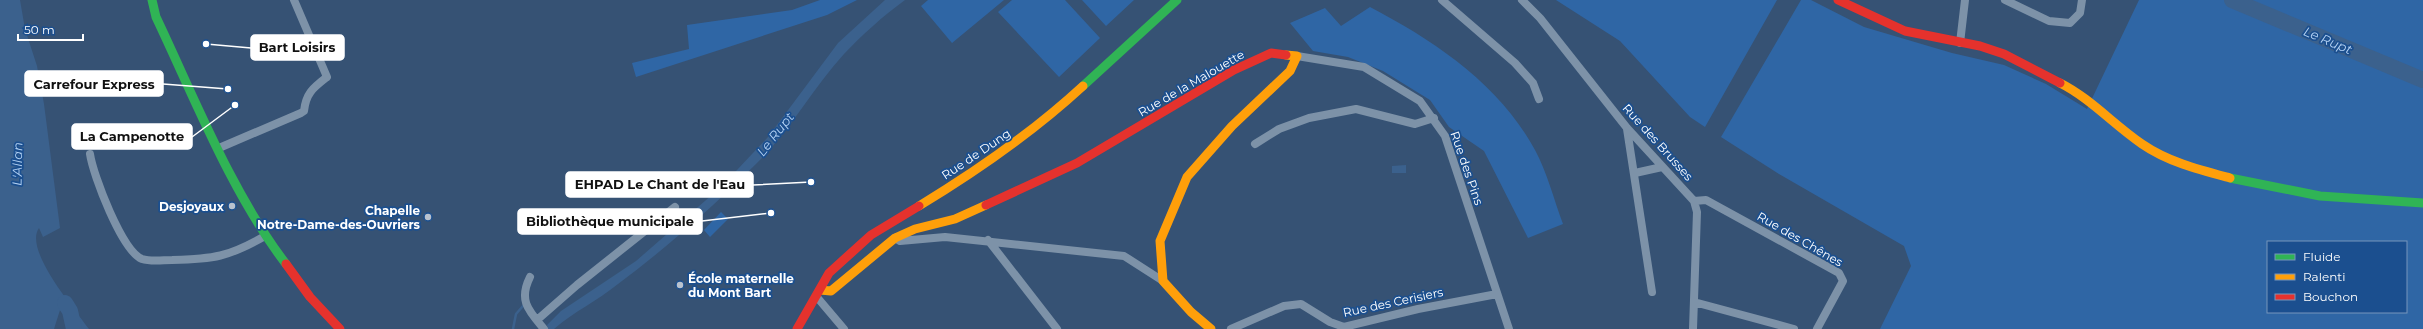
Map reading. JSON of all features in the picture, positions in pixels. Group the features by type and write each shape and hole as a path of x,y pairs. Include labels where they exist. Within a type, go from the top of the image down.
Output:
{"main road":[{"path":"152,0 156,17 265,236 327,316 340,329"},
{"name":"Rue de Dung","path":"797,329 829,273 871,235 964,179 1047,119 1177,0"},
{"path":"1838,0 1906,31 2004,54 2046,74 2067,86 2142,144 2168,158 2244,182 2320,196 2423,203"},
{"name":"Rue de la Malouette","path":"818,293 831,291 895,238 915,229 955,218 1077,163 1234,70 1271,53 1297,56"},
{"path":"1211,329 1191,312 1162,281 1160,241 1187,178 1232,126 1290,71 1297,56"}],"street":[{"path":"220,148 301,113 304,111 306,96 309,90 327,77 294,0"},
{"path":"1442,0 1515,63 1533,83 1539,99"},
{"name":"Rue des Brusses","path":"1522,0 1540,18 1627,128 1694,201"},
{"path":"1960,43 1965,0"},
{"path":"2005,0 2048,21 2070,23 2080,13 2082,0"},
{"name":"Rue des Pins","path":"1297,56 1364,67 1420,101 1434,118 1445,136 1508,329"},
{"path":"1255,144 1279,129 1309,118 1356,109 1415,124 1434,118"},
{"path":"1627,128 1652,292"},
{"path":"90,154 106,204 132,251 141,258 154,260 218,258 243,249 265,236"},
{"path":"1635,173 1662,167"},
{"name":"Rue des Chênes","path":"1694,201 1706,200 1839,273 1843,281 1816,329"},
{"path":"1693,329 1697,212 1694,201"},
{"path":"530,277 524,294 525,302 541,325 577,285 675,207"},
{"path":"895,238 900,241 945,237 988,240 1124,256 1162,281"},
{"path":"988,240 1057,329"},
{"path":"818,293 844,329"},
{"name":"Rue des Cerisiers","path":"1231,329 1284,306 1301,304 1330,322 1344,327 1418,309 1497,294"},
{"path":"1694,302 1794,329"}],"shaded area":[{"path":"820,0 857,0 827,15 636,77 632,63 689,49 687,25 792,10"},
{"path":"928,0 1004,0 952,43 921,6"},
{"path":"1012,0 1065,0 1100,38 1059,77 998,12"},
{"path":"1082,0 1134,0 1106,26"},
{"path":"1556,0 1777,0 1705,127 1690,117 1620,41"},
{"path":"1801,0 1811,0 1864,27 1952,53 2004,65 2046,84 2087,109 2139,0 2423,0 2423,329 1880,329 1911,266 1904,246 1779,174 1721,137"},
{"path":"1370,7 1418,34 1463,66 1503,105 1520,126 1535,150 1547,177 1563,224 1528,238 1484,151 1449,127 1430,100 1383,71 1348,57 1313,51 1290,23 1325,8 1341,26"},
{"path":"721,212 728,219 710,237 704,230"}],"water":[{"name":"L'Allan","path":"0,0 20,0 25,29 37,66 44,104 60,228 43,237 39,228 36,238 38,251 54,280 89,329 77,329 60,310 54,329 0,329"},
{"path":"885,0 905,0 873,26 844,54 772,147 744,176 692,224 637,270 554,329 548,329 547,325 561,311 636,261 721,187 768,137 838,43"},
{"path":"1406,165 1406,173 1392,173 1392,166"}],"waterway":[{"name":"Le Rupt","path":"2232,0 2423,80"},
{"name":"Le Rupt","path":"65,303 70,311 74,329"},
{"path":"513,329 516,314 523,306"}],"traffic: fast":[{"path":"152,0 156,17 231,176 266,236 286,264"},
{"path":"1083,86 1177,0"},
{"path":"2230,178 2320,196 2423,203"}],"traffic: slow":[{"path":"1211,329 1191,312 1163,281 1160,241 1187,177 1232,126 1290,71 1297,56 1286,55"},
{"path":"2060,83 2082,96 2132,137 2162,156 2184,165 2230,178"},
{"path":"919,206 1004,150 1064,103 1083,86"},
{"path":"820,290 831,291 895,238 915,229 955,219 986,205"}],"traffic: jam":[{"path":"1838,0 1905,31 1980,46 2004,54 2060,83"},
{"path":"986,205 1077,163 1234,70 1271,53 1286,55"},
{"path":"797,329 829,273 871,235 919,206"},
{"path":"286,264 310,297 340,329"}],"place":[{"name":"Bart Loisirs","path":"206,44"},
{"name":"Carrefour Express","path":"228,89"},
{"name":"La Campenotte","path":"235,105"},
{"name":"EHPAD Le Chant de l'Eau","path":"811,182"},
{"name":"Desjoyaux","path":"232,206"},
{"name":"Bibliothèque municipale","path":"771,213"},
{"name":"Chapelle Notre-Dame-des-Ouvriers","path":"428,217"},
{"name":"École maternelle du Mont Bart","path":"680,285"}]}
